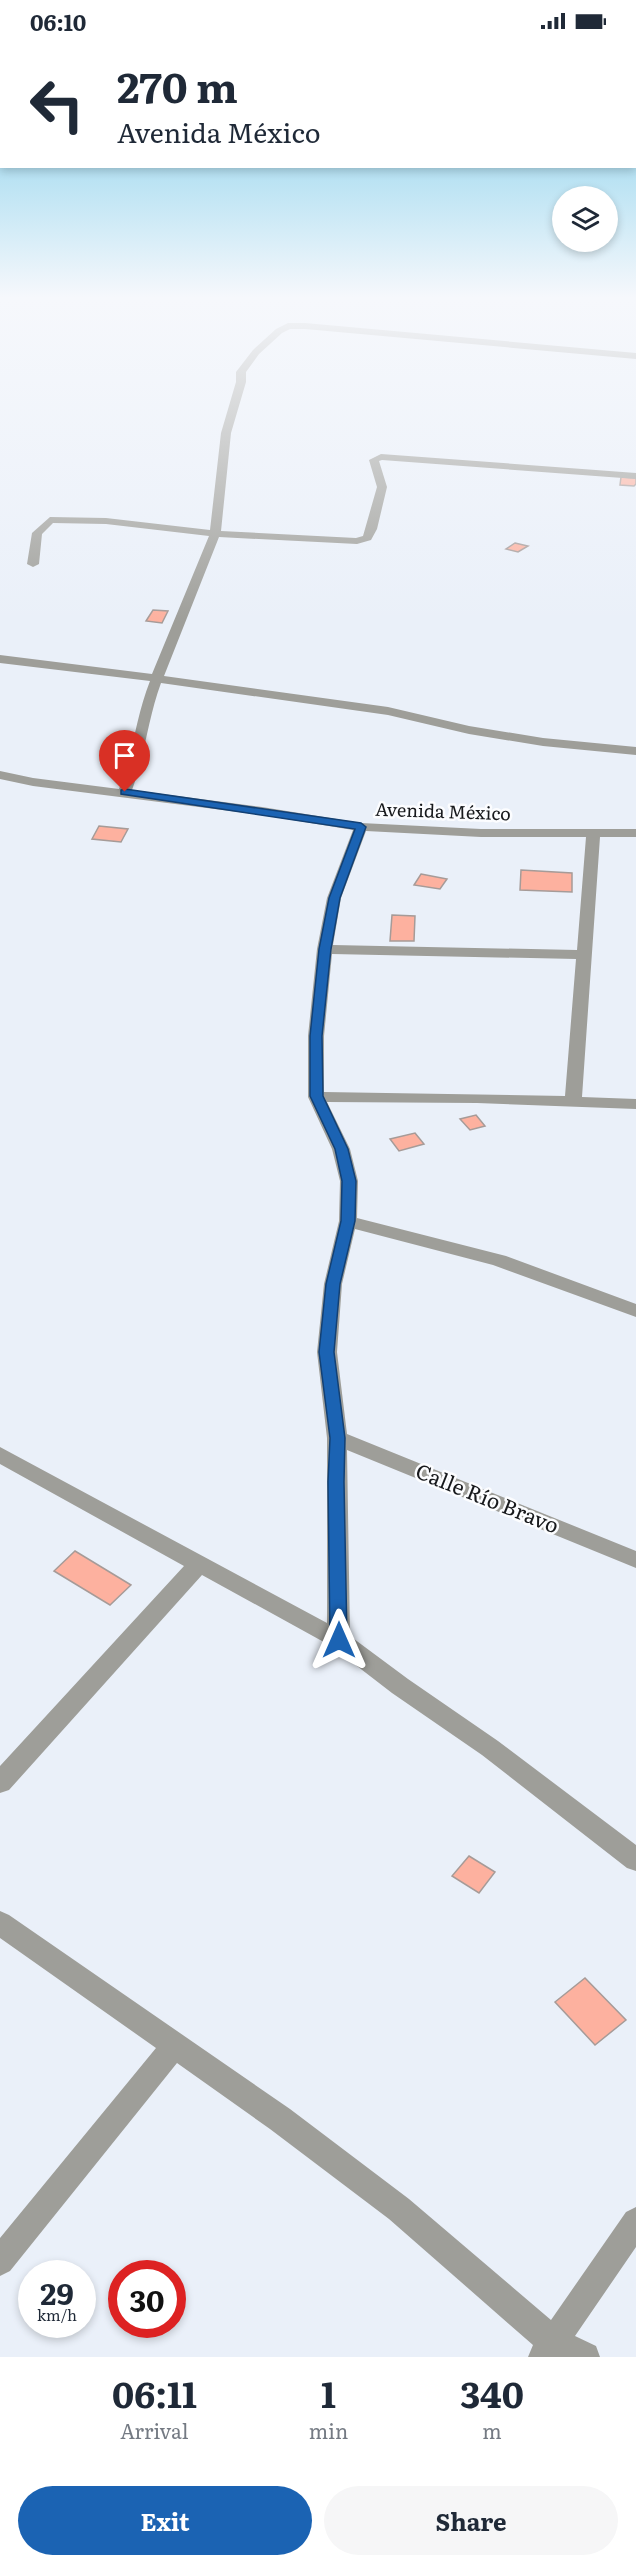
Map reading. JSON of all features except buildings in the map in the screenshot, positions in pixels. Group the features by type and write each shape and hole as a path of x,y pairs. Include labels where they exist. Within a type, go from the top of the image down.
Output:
{"street":[{"path":"125,792 134,768 148,702 215,534 226,433 234,407"},
{"path":"33,564 37,533 50,520 106,521 215,534 357,541 367,538 372,529 382,487 374,460 381,457 636,476"},
{"path":"0,659 279,694 388,711 469,730 543,742 636,751"},
{"name":"Avenida México","path":"0,775 33,782 125,792 361,827 481,833 636,833"},
{"path":"339,1640 337,1438 327,1352 333,1284 348,1221 349,1181 344,1160 316,1096 316,1036 325,949 334,898 361,827"},
{"path":"573,1102 593,834"},
{"path":"325,949 584,955"},
{"path":"316,1096 636,1104"},
{"path":"348,1221 499,1260 636,1311"},
{"name":"Calle Río Bravo","path":"337,1438 636,1560"},
{"path":"0,1455 339,1640 400,1686 490,1748 636,1860"},
{"path":"0,1783 199,1564"},
{"path":"0,1923 279,2119 399,2209 548,2349 585,2357"},
{"path":"0,2261 174,2046"},
{"path":"548,2349 636,2222"}],"route":[{"path":"125,792 361,827 334,898 325,949 316,1036 316,1096 341,1149 349,1181 348,1221 333,1284 327,1352 337,1438 339,1640"}]}
